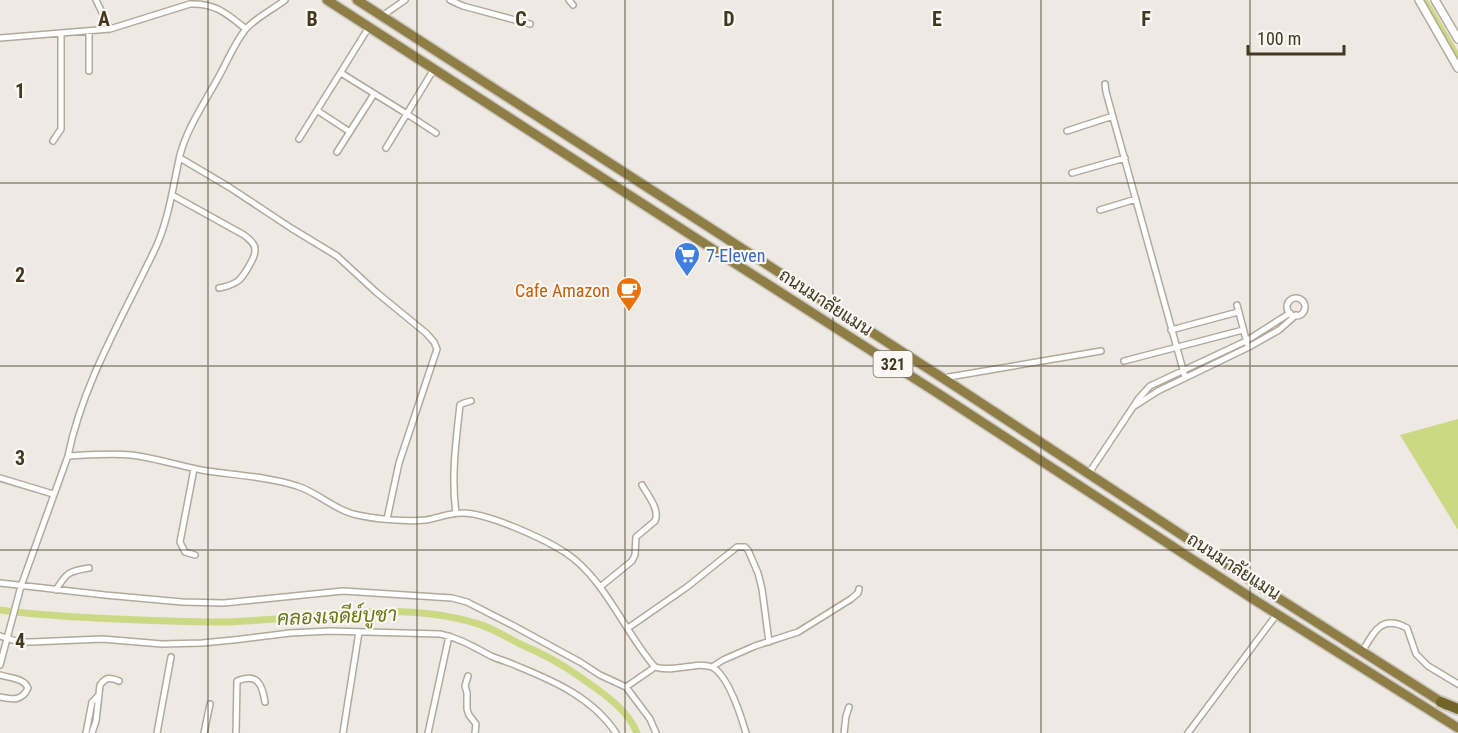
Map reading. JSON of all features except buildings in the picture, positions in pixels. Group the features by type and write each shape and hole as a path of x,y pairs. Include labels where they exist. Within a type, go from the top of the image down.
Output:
{"highway":[{"name":"ถนนมาลัยแมน","path":"327,0 1277,614 1458,728"},
{"name":"ถนนมาลัยแมน","path":"357,0 1441,702"},
{"path":"1119,511 1128,498"},
{"path":"1441,702 1458,710"}],"street":[{"path":"96,0 110,28"},
{"path":"0,666 21,586 68,456 72,435 111,338 166,220 180,158 191,128 246,29 285,0"},
{"path":"382,16 405,0"},
{"path":"450,0 463,6 530,24"},
{"path":"1419,0 1458,68"},
{"path":"1435,0 1458,39"},
{"path":"0,38 110,28 190,3 212,6 246,29"},
{"path":"299,139 369,27"},
{"path":"89,31 90,71"},
{"path":"53,141 62,129 61,33"},
{"path":"386,148 434,69"},
{"path":"341,73 436,134"},
{"path":"1105,84 1185,377"},
{"path":"337,152 374,94"},
{"path":"318,111 350,132"},
{"path":"1067,131 1113,116"},
{"path":"180,158 337,256 434,342 437,349 399,463 387,519"},
{"path":"1072,173 1125,158"},
{"path":"172,195 251,240 255,251 242,277 231,285 219,288"},
{"path":"1100,210 1136,199"},
{"path":"1237,305 1247,344"},
{"path":"1171,330 1238,312"},
{"path":"1089,474 1132,408 1150,386 1279,330 1293,314"},
{"path":"1124,361 1243,330"},
{"path":"1132,408 1158,391 1247,344"},
{"path":"943,378 1101,351"},
{"path":"456,513 454,471 459,415 462,404 471,401"},
{"path":"68,456 116,454 133,456 194,469 284,482 307,490 345,511 387,519 424,520 456,513 482,515 552,545 576,561 600,588 655,667 664,669 697,665 712,667 724,680 736,702 746,733"},
{"path":"194,469 180,542 185,552 195,555"},
{"path":"0,478 53,494"},
{"path":"600,588 632,561 635,555 636,537 657,518 654,506 642,485"},
{"path":"628,628 687,587 737,548 745,547 760,580 769,642"},
{"path":"56,590 70,572 89,568"},
{"path":"0,583 182,602 224,603 342,591 452,598 467,602 514,626 600,675 626,687 650,719 656,733"},
{"path":"712,667 723,660 798,632 851,599 859,589"},
{"path":"1188,733 1277,614"},
{"path":"1362,652 1376,630 1384,624 1396,622 1407,628 1416,654 1428,666 1458,684"},
{"path":"0,636 19,642 102,639 162,644 330,631 422,633 449,636 558,683 586,702 616,733"},
{"path":"343,733 359,632"},
{"path":"428,733 449,636"},
{"path":"157,733 171,657"},
{"path":"626,687 655,667"},
{"path":"0,675 22,681 27,684 28,688 22,697 14,700 0,697"},
{"path":"468,676 465,686 467,704 469,715 476,724 475,733"},
{"path":"92,733 96,720 100,685 112,677 119,681"},
{"path":"236,733 237,681 247,678 257,680 262,687 265,702"},
{"path":"86,733 92,702 98,696"},
{"path":"204,733 210,704"},
{"path":"844,733 849,707"}],"shaded area":[{"path":"1458,419 1458,530 1400,435"}],"waterway":[{"path":"1424,0 1458,58"},
{"name":"คลองเจดีย์บูชา","path":"0,610 95,618 206,622 253,621 381,611 444,616 487,627 566,667 613,701 627,716 637,733"}],"place":[{"name":"7-Eleven","path":"687,278"},
{"name":"Cafe Amazon","path":"629,313"}]}
